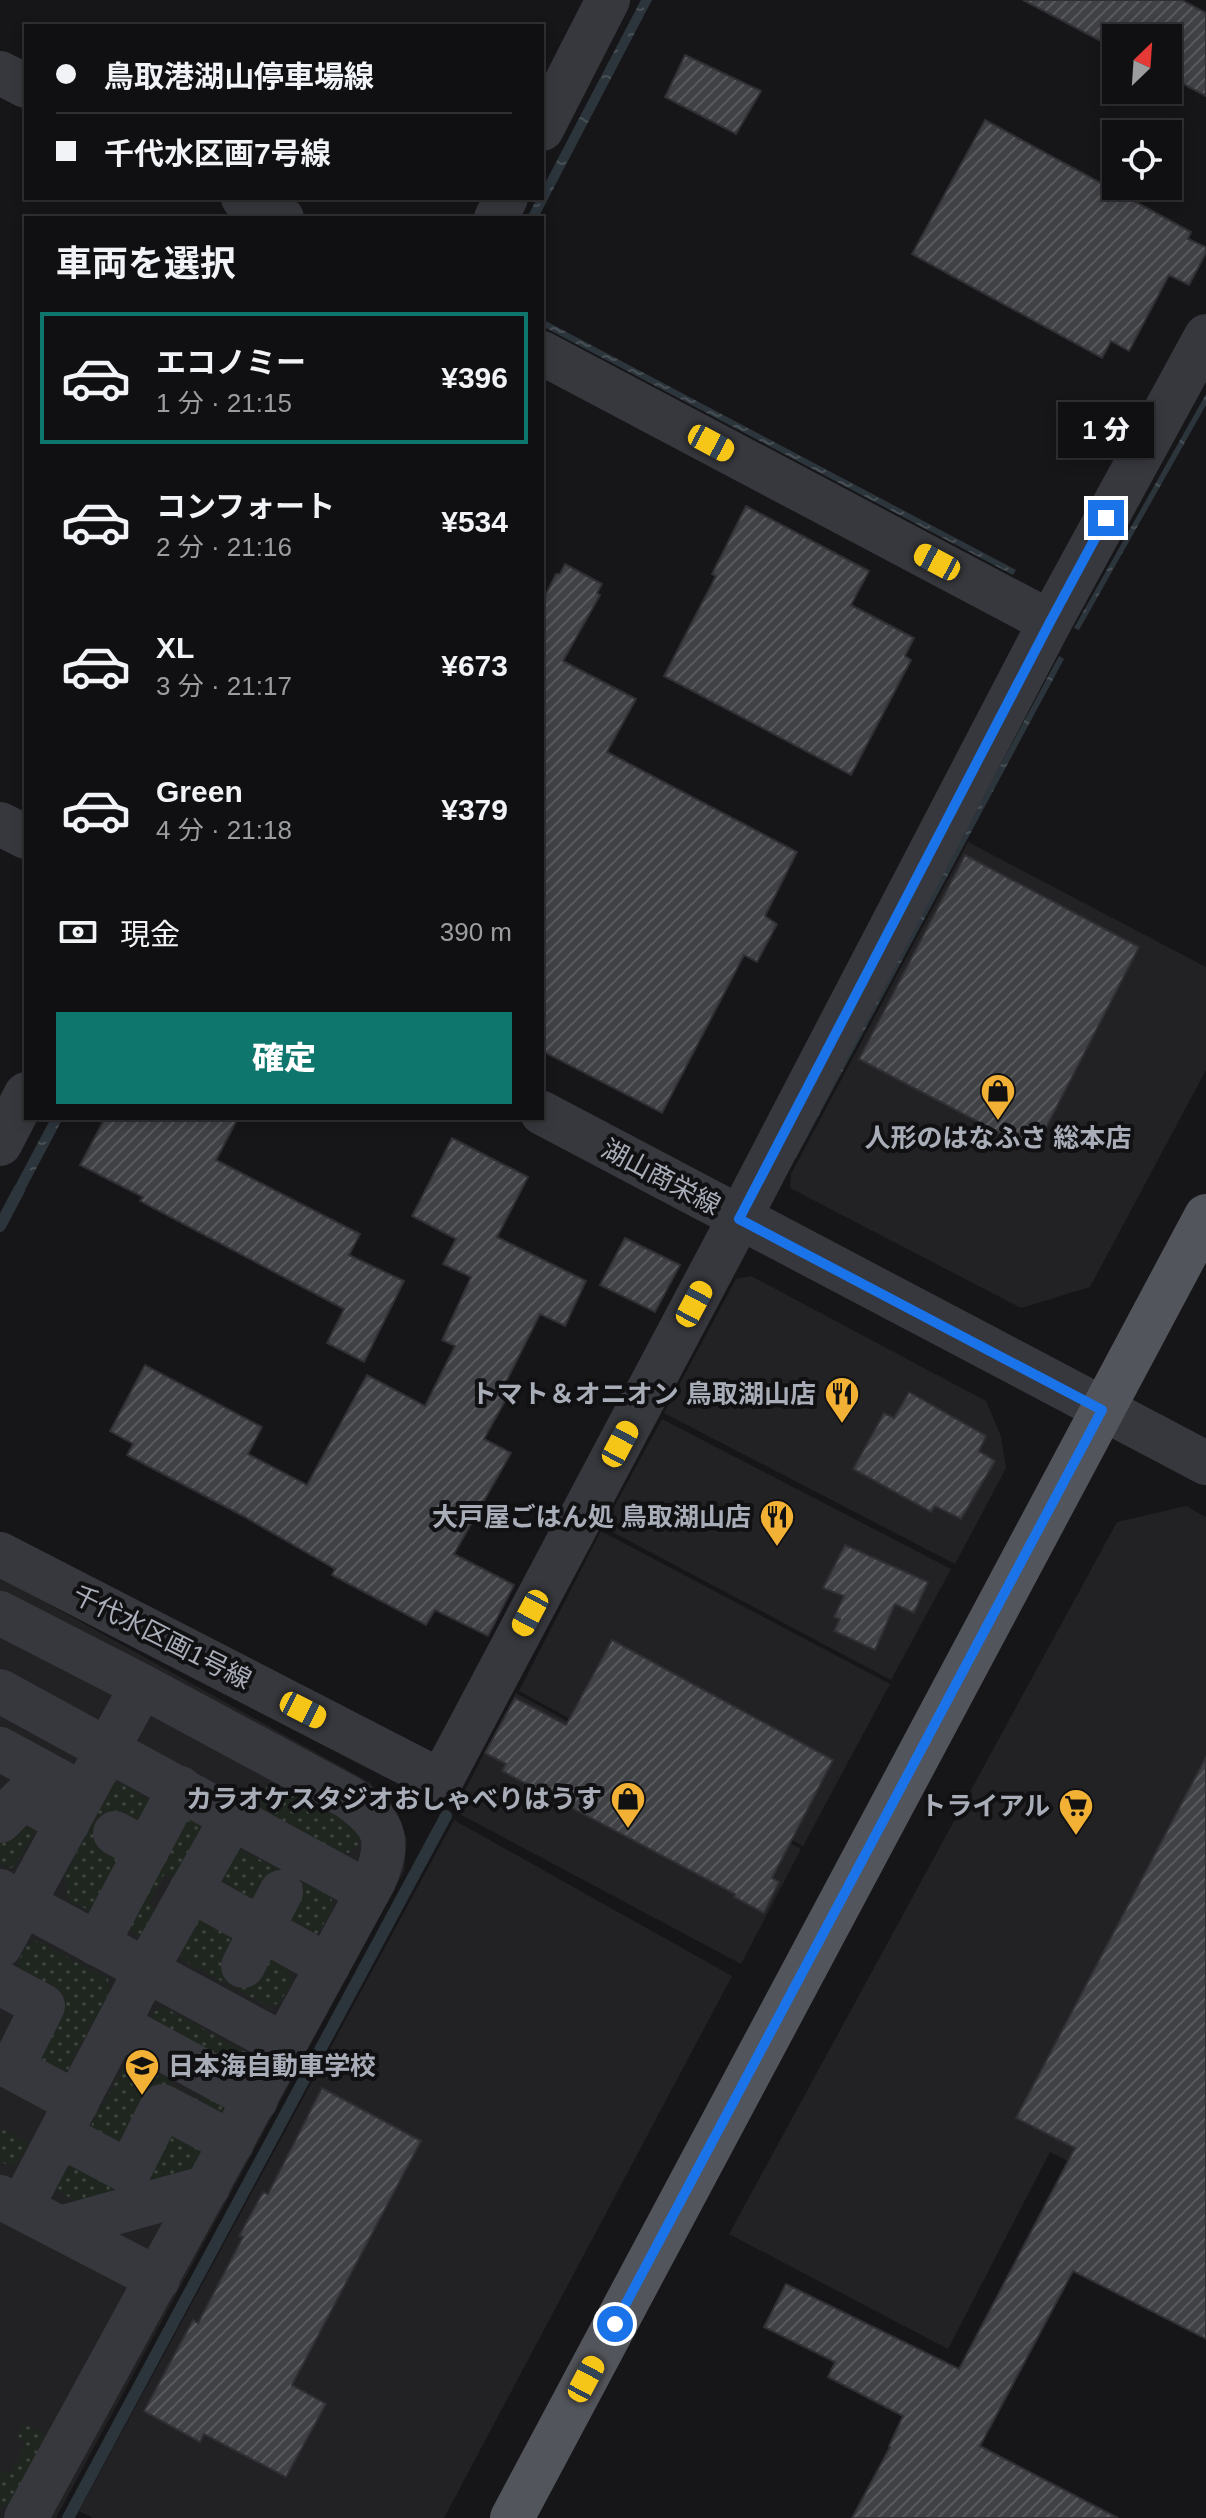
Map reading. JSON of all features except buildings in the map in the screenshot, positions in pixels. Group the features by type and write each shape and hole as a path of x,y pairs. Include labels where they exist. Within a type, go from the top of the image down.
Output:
{"main road":[{"path":"512,2518 1206,1216"}],"street":[{"path":"544,125 608,0"},
{"path":"0,73 24,85"},
{"path":"247,200 278,216"},
{"path":"739,1219 1050,622 1206,336"},
{"path":"544,354 1050,622"},
{"path":"0,824 24,836"},
{"path":"0,1144 24,1098"},
{"name":"湖山商栄線","path":"544,1114 1206,1463"},
{"name":"千代水区画1号線","path":"0,1554 441,1781 739,1219"},
{"path":"0,1613 348,1797 379,1824 385,1853 368,1892 286,2046 26,2518"},
{"path":"0,1946 11,1898 76,1808 142,1686"},
{"path":"0,1691 368,1892"},
{"path":"0,1749 76,1808"},
{"path":"97,1944 131,1842 180,1788"},
{"path":"0,1821 23,1798 76,1808"},
{"path":"158,2279 11,2202 68,2119 146,1970 180,1895 232,1818"},
{"path":"180,1895 262,1929 328,1966"},
{"path":"11,1898 286,2046"},
{"path":"0,1983 43,2006 12,2068 129,2172 162,2106 232,2143"},
{"path":"118,2025 256,2100"},
{"path":"60,2228 208,2187"}],"shaded area":[{"name":"人形のはなふさ 総本店","path":"968,842 1206,967 1206,1070 1090,1287 1021,1308 790,1188 791,1174"},
{"name":"トマト＆オニオン 鳥取湖山店","path":"751,1276 986,1401 1001,1436 1006,1468 955,1564 664,1413 736,1279"},
{"name":"大戸屋ごはん処 鳥取湖山店","path":"662,1419 951,1569 891,1680 603,1527"},
{"name":"トライアル","path":"1186,1506 1206,1517 1206,2230 1050,2152 948,2349 729,2234 1117,1522"},
{"path":"601,1531 890,1684 803,1846 519,1691"},
{"name":"日本海自動車学校","path":"0,1577 369,1782 394,1807 407,1839 404,1871 56,2518 0,2518"},
{"name":"カラオケスタジオおしゃべりはうす","path":"516,1693 801,1849 741,1964 454,1811"},
{"path":"115,1780 160,1805 102,1916 69,1901 64,1877"},
{"path":"271,1782 356,1825 362,1833 358,1845 349,1853 338,1852 260,1809 261,1790"},
{"path":"44,1815 15,1866 9,1869 0,1864 0,1829"},
{"path":"182,1816 211,1831 185,1884 165,1873 149,1905 166,1915 143,1938 120,1925"},
{"path":"454,1820 732,1976 444,2518 93,2518 79,2511"},
{"path":"236,1847 331,1897 333,1907 318,1934 305,1935 223,1888 221,1877"},
{"path":"197,1916 286,1966 293,1982 279,2003 269,2007 183,1960 179,1949"},
{"path":"37,1941 108,1978 110,1990 64,2077 34,2071 13,1972 26,1946"},
{"path":"165,2008 246,2052 250,2063 245,2070 150,2022 154,2012"},
{"path":"140,2055 176,2073 170,2084 201,2101 208,2088 229,2100 220,2119 170,2100 130,2152 88,2131 128,2059"},
{"path":"167,2121 203,2149 187,2180 86,2207 55,2189 75,2152 131,2182"},
{"path":"0,2128 29,2143 18,2163 9,2166 0,2161"},
{"path":"24,2424 48,2436 14,2499 0,2509 0,2470 10,2475 26,2444 18,2436"}],"water":[{"path":"641,0 652,0 539,216 528,216 536,200 544,200 544,185"},
{"path":"544,320 1016,570 1013,575 544,327"},
{"path":"1206,394 1206,405 1079,630 1074,628"},
{"path":"1059,656 1064,659 796,1158 791,1154"},
{"path":"50,1120 62,1120 17,1205 7,1201"}],"waterway":[{"path":"0,1226 19,1190"},
{"path":"68,2518 446,1816"}],"place":[{"name":"人形のはなふさ 総本店","path":"998,1122"},
{"name":"トマト＆オニオン 鳥取湖山店","path":"842,1425"},
{"name":"大戸屋ごはん処 鳥取湖山店","path":"777,1548"},
{"name":"カラオケスタジオおしゃべりはうす","path":"628,1830"},
{"name":"トライアル","path":"1076,1837"},
{"name":"日本海自動車学校","path":"142,2097"}],"route":[{"path":"615,2324 1102,1410 739,1219 1106,518"}]}
